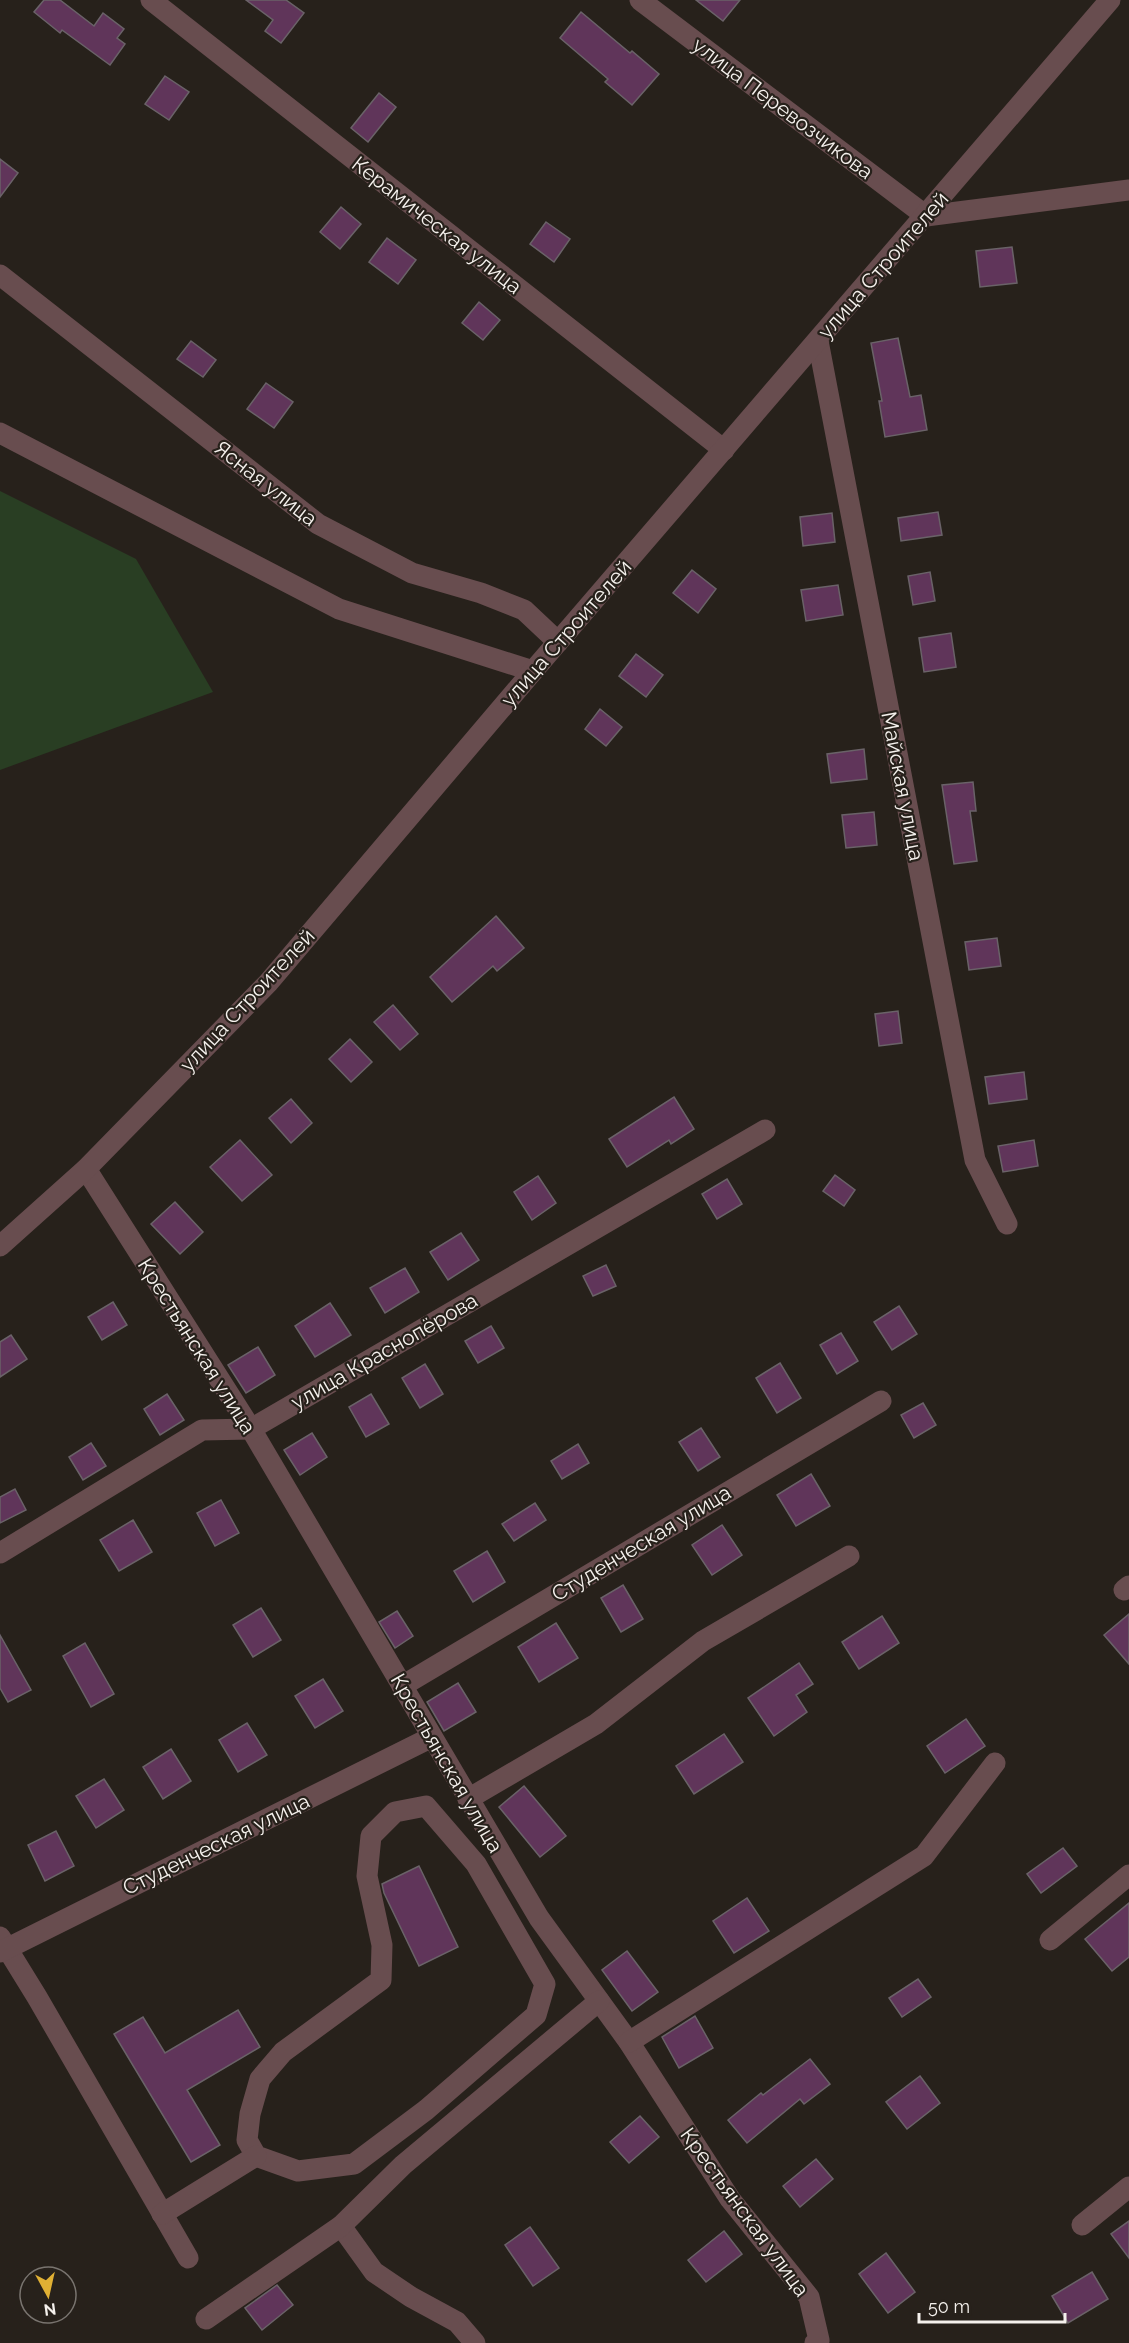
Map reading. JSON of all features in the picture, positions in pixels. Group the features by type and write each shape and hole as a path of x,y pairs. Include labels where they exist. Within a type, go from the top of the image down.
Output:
{"street":[{"name":"Керамическая улица","path":"151,0 724,450"},
{"name":"улица Перевозчикова","path":"640,0 926,216"},
{"name":"улица Строителей","path":"0,1246 86,1169 268,983 1110,0"},
{"path":"926,216 1129,190"},
{"name":"Ясная улица","path":"0,275 318,524 412,573 481,593 524,610 558,642"},
{"name":"Майская улица","path":"818,341 975,1160 1007,1224"},
{"path":"0,433 339,609 533,671"},
{"name":"улица Краснопёрова","path":"0,1553 202,1430 250,1429 765,1130"},
{"name":"Крестьянская улица","path":"86,1169 250,1429 539,1918 629,2042 730,2199 809,2297 819,2340 815,2343"},
{"name":"Студенческая улица","path":"402,1686 881,1401"},
{"path":"468,1799 596,1724 703,1641 849,1556"},
{"name":"Студенческая улица","path":"2,1946 432,1737"},
{"path":"629,2042 924,1856 994,1763"},
{"path":"426,1806 476,1864 545,1984 536,2015 426,2110 354,2164 298,2171 256,2156 247,2140 250,2114 260,2079 283,2052 381,1980 382,1945 367,1876 371,1836 395,1812 426,1806"},
{"path":"1050,1940 1129,1875"},
{"path":"2,1946 37,1996 188,2258"},
{"path":"206,2319 341,2226 403,2165 599,2001"},
{"path":"162,2214 256,2156"},
{"path":"1082,2225 1129,2187"},
{"path":"341,2226 374,2272 411,2297 457,2322 475,2343"}],"green space":[{"path":"0,491 136,559 213,692 0,770"}],"building":[{"path":"44,0 60,0 94,26 103,13 124,29 117,38 125,44 110,65 62,30 60,33 34,12"},
{"path":"246,0 286,0 304,13 281,43 265,31 273,20"},
{"path":"696,0 740,0 723,21"},
{"path":"581,12 659,74 632,105 605,82 608,79 560,38"},
{"path":"165,76 189,92 169,120 145,104"},
{"path":"379,93 396,107 368,142 351,128"},
{"path":"0,159 18,173 0,197"},
{"path":"341,207 361,224 340,249 320,232"},
{"path":"546,222 570,239 554,262 530,244"},
{"path":"387,238 416,260 398,284 369,262"},
{"path":"1012,247 1017,283 980,287 976,251"},
{"path":"479,302 500,320 483,340 462,323"},
{"path":"898,338 910,397 921,395 927,430 885,437 879,401 882,401 871,343"},
{"path":"191,341 216,360 203,377 177,359"},
{"path":"266,383 293,402 274,428 247,409"},
{"path":"938,512 942,535 901,541 898,518"},
{"path":"832,513 835,542 803,546 800,517"},
{"path":"692,570 716,589 698,613 673,593"},
{"path":"930,572 935,601 913,605 908,576"},
{"path":"838,585 843,615 806,621 801,590"},
{"path":"951,633 956,667 924,672 919,638"},
{"path":"636,654 663,675 646,697 619,676"},
{"path":"600,709 622,727 606,746 585,729"},
{"path":"864,749 867,779 831,783 827,754"},
{"path":"973,782 976,811 970,811 977,861 954,864 942,785"},
{"path":"874,812 877,845 846,848 842,815"},
{"path":"496,916 524,948 497,971 493,966 452,1002 430,977"},
{"path":"997,938 1001,966 969,970 965,942"},
{"path":"393,1005 418,1034 400,1050 374,1022"},
{"path":"898,1011 902,1043 879,1046 875,1014"},
{"path":"350,1039 372,1062 351,1082 329,1059"},
{"path":"1024,1072 1027,1099 989,1104 985,1077"},
{"path":"674,1097 694,1129 671,1144 669,1140 627,1167 609,1139"},
{"path":"291,1099 312,1123 291,1143 269,1118"},
{"path":"240,1140 272,1175 242,1201 210,1167"},
{"path":"1034,1140 1038,1166 1003,1172 998,1146"},
{"path":"835,1175 855,1190 844,1206 823,1191"},
{"path":"538,1176 556,1203 532,1220 514,1192"},
{"path":"727,1179 742,1204 717,1219 702,1194"},
{"path":"175,1202 203,1232 180,1254 151,1224"},
{"path":"461,1233 479,1260 448,1280 430,1252"},
{"path":"606,1265 616,1286 593,1296 583,1276"},
{"path":"405,1268 419,1292 385,1313 370,1288"},
{"path":"113,1302 127,1325 102,1340 88,1317"},
{"path":"330,1303 351,1335 315,1357 295,1326"},
{"path":"899,1306 917,1334 892,1350 874,1322"},
{"path":"491,1326 504,1348 478,1363 465,1341"},
{"path":"841,1333 858,1361 837,1374 820,1345"},
{"path":"11,1335 27,1359 0,1377 0,1342"},
{"path":"258,1347 275,1375 246,1393 228,1365"},
{"path":"780,1363 801,1398 777,1413 756,1378"},
{"path":"425,1364 443,1394 420,1408 402,1378"},
{"path":"167,1394 184,1420 160,1435 144,1409"},
{"path":"371,1394 389,1424 366,1437 349,1407"},
{"path":"923,1403 936,1425 914,1438 901,1415"},
{"path":"701,1428 720,1457 698,1471 679,1442"},
{"path":"312,1433 327,1457 300,1475 284,1450"},
{"path":"91,1443 106,1466 83,1480 69,1457"},
{"path":"578,1444 589,1463 562,1479 551,1461"},
{"path":"811,1474 830,1506 796,1526 777,1495"},
{"path":"15,1489 26,1510 0,1523 0,1497"},
{"path":"221,1500 239,1533 215,1546 197,1513"},
{"path":"535,1503 546,1520 514,1541 502,1524"},
{"path":"133,1520 152,1552 119,1571 100,1540"},
{"path":"722,1525 742,1555 712,1575 692,1545"},
{"path":"487,1551 505,1582 473,1602 454,1571"},
{"path":"623,1585 643,1619 621,1632 601,1598"},
{"path":"261,1608 281,1640 253,1657 233,1625"},
{"path":"397,1611 413,1636 395,1648 379,1622"},
{"path":"1129,1614 1129,1664 1104,1635"},
{"path":"882,1616 899,1643 859,1669 842,1642"},
{"path":"556,1623 578,1658 539,1682 518,1647"},
{"path":"0,1635 31,1690 8,1702 0,1688"},
{"path":"85,1643 114,1694 91,1707 63,1656"},
{"path":"799,1663 813,1684 796,1695 807,1712 774,1736 748,1698"},
{"path":"323,1679 343,1711 315,1728 295,1696"},
{"path":"458,1683 476,1712 444,1731 427,1702"},
{"path":"966,1719 985,1746 945,1773 927,1746"},
{"path":"247,1723 267,1755 238,1772 219,1740"},
{"path":"724,1734 743,1762 694,1794 676,1766"},
{"path":"171,1749 191,1781 163,1799 143,1767"},
{"path":"104,1779 124,1810 96,1828 76,1796"},
{"path":"524,1786 566,1836 540,1857 499,1807"},
{"path":"56,1831 74,1866 45,1881 28,1845"},
{"path":"1063,1848 1077,1866 1041,1893 1027,1874"},
{"path":"419,1866 458,1947 419,1966 384,1893 382,1884"},
{"path":"747,1898 769,1931 734,1953 713,1921"},
{"path":"1129,1903 1129,1957 1112,1971 1085,1939"},
{"path":"627,1951 658,1992 632,2011 602,1970"},
{"path":"918,1979 931,1997 902,2017 889,1998"},
{"path":"238,2010 260,2047 187,2090 220,2145 191,2162 114,2034 143,2017 165,2053"},
{"path":"695,2016 713,2048 679,2068 662,2037"},
{"path":"810,2059 830,2084 804,2104 800,2099 747,2143 728,2120 761,2093 763,2095"},
{"path":"920,2076 940,2103 907,2129 886,2102"},
{"path":"640,2116 659,2137 629,2163 610,2142"},
{"path":"816,2159 833,2179 800,2207 783,2186"},
{"path":"1129,2221 1129,2258 1111,2234"},
{"path":"530,2227 559,2268 533,2286 505,2245"},
{"path":"724,2231 742,2254 706,2282 688,2260"},
{"path":"886,2253 915,2292 888,2313 859,2274"},
{"path":"1092,2272 1108,2299 1068,2323 1052,2296"},
{"path":"277,2285 293,2305 262,2330 245,2308"}]}
